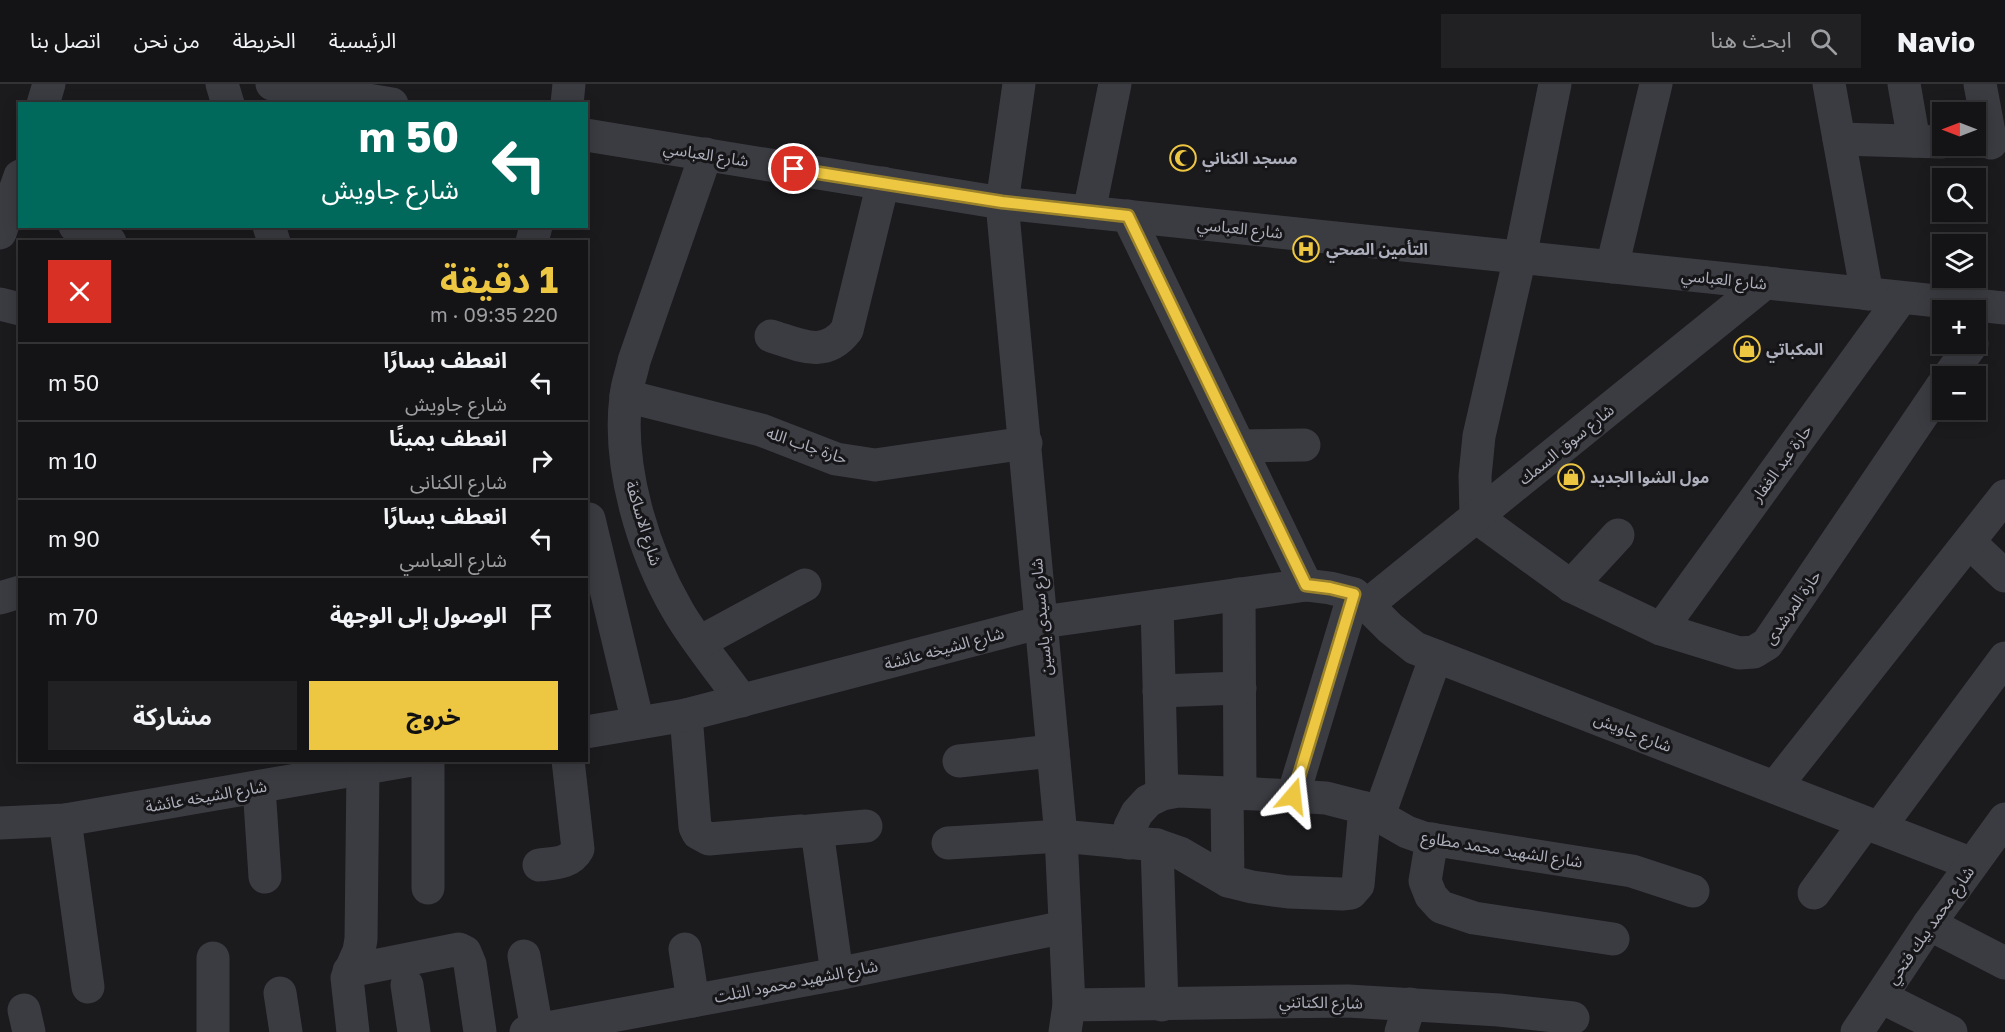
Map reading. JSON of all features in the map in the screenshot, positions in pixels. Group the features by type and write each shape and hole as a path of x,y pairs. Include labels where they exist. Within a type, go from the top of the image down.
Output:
{"street":[{"path":"44,102 49,84"},
{"path":"222,84 227,102"},
{"path":"272,84 380,102"},
{"path":"567,102 569,84"},
{"name":"شارع سيدى ياسين","path":"1019,84 1002,202 1061,836 1067,1018"},
{"path":"1089,212 1115,84"},
{"path":"1476,517 1475,476 1479,436 1520,257 1555,84"},
{"path":"1612,267 1656,84"},
{"path":"1829,84 1867,294"},
{"path":"1839,139 1928,141 1904,84"},
{"path":"1980,84 1990,143"},
{"name":"شارع العباسي","path":"588,135 1002,202 2001,308"},
{"name":"شارع الاساكفة","path":"706,154 634,361 626,396 624,441 632,490 643,530 661,578 679,612 742,701"},
{"path":"771,336 810,348 821,348 841,339 847,330 883,183"},
{"path":"0,233 17,193"},
{"path":"1128,216 1306,585 1330,588 1360,600 1293,796"},
{"path":"79,228 106,240"},
{"name":"شارع سوق السمك","path":"1360,600 1476,517 1765,283"},
{"name":"حارة عبد الغفار","path":"1661,629 1901,298"},
{"path":"0,304 18,308"},
{"path":"1986,326 2001,308"},
{"name":"حارة جاب الله","path":"626,396 761,430 836,459 875,465 1026,443"},
{"name":"حارة المرشدى","path":"1476,517 1571,586 1661,629 1747,654 1762,649 1767,644 1932,401"},
{"path":"1239,446 1304,445"},
{"path":"1775,787 2005,496"},
{"path":"589,519 638,723"},
{"path":"1571,586 1618,535"},
{"path":"1969,542 2005,576"},
{"path":"700,642 805,585"},
{"name":"شارع الشيخه عائشة","path":"588,732 686,715 1042,622 1306,585"},
{"path":"0,598 18,593"},
{"path":"1228,881 1240,688 1239,594"},
{"name":"شارع جاويش","path":"1360,600 1415,648 1872,825 1993,843"},
{"path":"1157,606 1162,794 1148,801 1137,813 1130,827 1143,844 1162,1005"},
{"path":"948,843 1061,836 1143,844 1180,853 1228,881 1252,887 1288,892 1351,893 1358,885 1372,812 1436,656"},
{"path":"1814,893 1872,825 2005,658"},
{"path":"1159,691 1240,688"},
{"path":"686,715 695,827 698,833 709,839 866,826"},
{"path":"959,761 1053,751"},
{"path":"428,762 428,888"},
{"path":"539,865 567,860 574,856 578,849 568,762"},
{"path":"353,1032 346,978 359,951 389,764"},
{"name":"شارع الشيخه عائشة","path":"0,823 64,820 389,764"},
{"path":"259,787 265,876"},
{"name":"شارع الشهيد محمد مطاوع","path":"1162,794 1178,791 1326,798 1372,812 1407,832 1432,839 1632,871 1693,891"},
{"path":"64,820 88,987"},
{"path":"809,831 816,837 819,845 837,974"},
{"path":"1432,839 1425,881 1431,896 1441,907 1473,918 1613,939"},
{"name":"شارع محمد بيك فتحي","path":"1857,1032 1929,924 1993,843"},
{"path":"1929,924 2005,963"},
{"name":"شارع الشهيد محمود التلت","path":"532,1031 837,974 1065,927"},
{"path":"349,971 459,949 465,951 470,964 480,1032"},
{"path":"685,949 693,1001"},
{"path":"524,956 532,1031"},
{"path":"213,958 213,1032"},
{"path":"407,985 414,1032"},
{"path":"280,993 286,1032"},
{"path":"1881,997 1951,1032"},
{"name":"شارع الكتاتني","path":"1067,1018 1120,1018 1162,1005 1268,1001 1406,1018 1498,1021 1572,1018"}],"place":[{"name":"مسجد الكناني","path":"1183,158"},
{"name":"التأمين الصحي","path":"1306,249"},
{"name":"المكباتي","path":"1747,349"},
{"name":"مول الشوا الجديد","path":"1571,477"}],"route":[{"path":"794,169 1002,202 1128,216 1306,585 1354,594 1293,796"}]}
